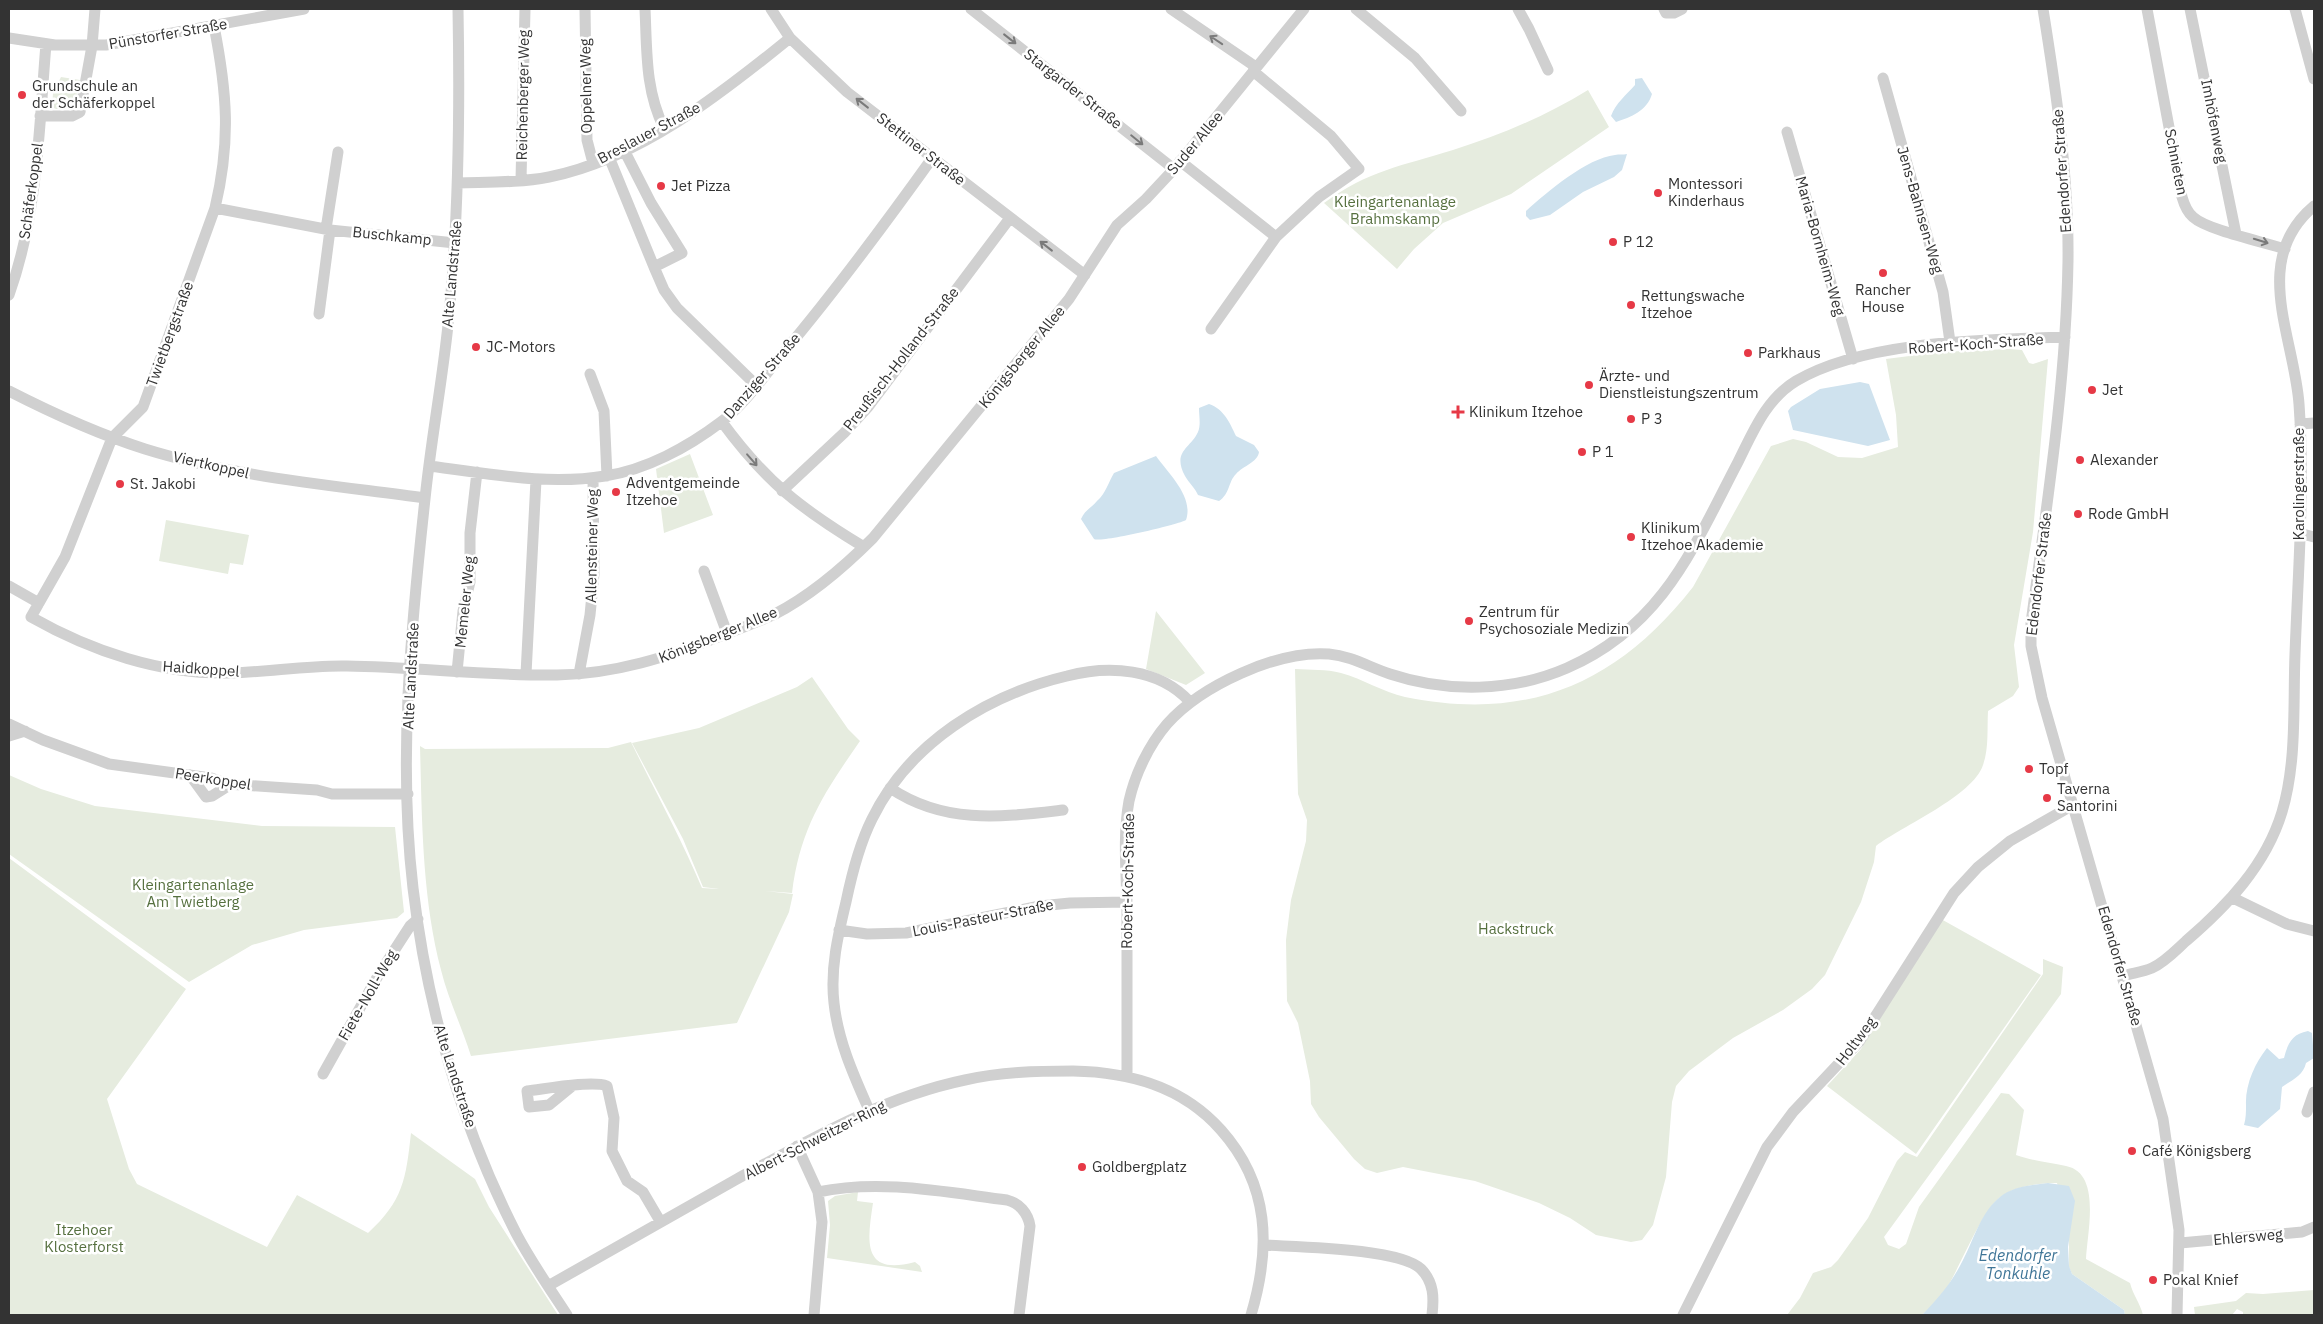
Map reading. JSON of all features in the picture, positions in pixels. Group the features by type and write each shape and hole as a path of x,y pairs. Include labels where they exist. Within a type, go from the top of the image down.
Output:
{"street":[{"path":"92,46 95,9"},
{"name":"Pünstorfer Straße","path":"9,38 46,44 92,46 136,41 214,26 268,12 304,9"},
{"name":"Alte Landstraße","path":"458,9 458,183 455,243 447,332 425,498 411,668 408,794 413,888 439,1027 458,1091 504,1207 525,1250 567,1315"},
{"name":"Reichenberger Weg","path":"521,180 525,9"},
{"name":"Oppelner Weg","path":"585,9 587,140 593,163"},
{"path":"646,9 649,83 654,106 664,128"},
{"name":"Stettiner Straße","path":"770,9 790,38 841,86 1085,275"},
{"name":"Stargarder Straße","path":"972,9 1177,165 1276,237"},
{"path":"1171,9 1254,69 1331,136 1359,169 1320,197 1276,237 1211,329"},
{"name":"Suder Allee","path":"1085,275 1098,251 1117,225 1146,199 1177,165 1304,9"},
{"path":"1356,9 1416,58 1461,111"},
{"path":"1518,9 1548,70"},
{"path":"1664,9 1666,13 1672,14 1682,9"},
{"name":"Edendorfer Straße","path":"2043,9 2062,148 2068,257 2061,398 2030,640 2042,698 2163,1119 2176,1201 2180,1243 2177,1315"},
{"name":"Schnieten","path":"2148,9 2184,203 2189,213 2198,221 2212,228 2285,249"},
{"name":"Imhöfenweg","path":"2190,9 2236,234"},
{"path":"2295,9 2314,74"},
{"name":"Twietbergstraße","path":"31,617 68,551 112,438 143,407 215,208 222,174 227,127 224,80 214,26"},
{"name":"Breslauer Straße","path":"458,183 521,180 557,175 624,150 709,101 790,38"},
{"name":"Schäferkoppel","path":"9,295 22,254 31,208 46,44"},
{"name":"Pünstorfer Straße","path":"40,116 72,116 80,110 92,46"},
{"name":"Jens-Bahnsen-Weg","path":"1883,78 1943,292 1950,342"},
{"name":"Maria-Bornheim-Weg","path":"1787,132 1853,359"},
{"path":"624,150 651,204 682,253 654,267"},
{"path":"319,314 338,152"},
{"path":"609,156 654,267 673,304 756,385"},
{"name":"Danziger Straße","path":"429,466 536,480 593,478 607,476 656,459 691,442 722,422 756,385 843,281 933,157"},
{"name":"Karolingerstraße","path":"2123,976 2157,965 2233,898 2256,865 2277,827 2285,804 2290,774 2299,533 2300,424 2295,374 2279,290 2279,270 2285,249 2300,222 2314,206"},
{"name":"Buschkamp","path":"215,208 328,230 455,243"},
{"name":"Preußisch-Holland-Straße","path":"782,491 844,433 868,407 1010,218"},
{"name":"Königsberger Allee","path":"411,668 457,672 579,674 649,662 776,614 842,568 864,547 1062,307 1085,275"},
{"name":"Robert-Koch-Straße","path":"1127,1076 1126,829 1134,786 1144,761 1161,732 1190,702 1219,684 1244,673 1285,659 1304,655 1328,654 1350,657 1409,680 1465,687 1526,682 1571,666 1621,636 1664,594 1690,554 1754,428 1773,400 1802,378 1853,359 1950,342 2065,337"},
{"path":"590,374 604,411 607,476"},
{"name":"Viertkoppel","path":"9,391 44,409 112,438 188,461 258,475 425,498"},
{"path":"722,422 754,463 782,491 816,518 864,547"},
{"path":"2300,424 2314,423"},
{"name":"Memeler Weg","path":"457,672 463,611 470,582 470,534 478,472"},
{"name":"Allensteiner Weg","path":"579,674 590,615 594,574 593,478"},
{"path":"526,674 536,480"},
{"path":"2299,533 2314,537"},
{"path":"704,571 727,633"},
{"path":"9,586 39,602"},
{"name":"Haidkoppel","path":"31,617 115,655 182,670 228,674 314,666 411,668"},
{"path":"869,1110 850,1066 836,1016 834,977 839,930 859,851 871,820 890,788 924,749 958,722 999,700 1060,677 1092,671 1131,672 1168,684 1190,702"},
{"name":"Peerkoppel","path":"9,724 104,763 211,778 231,784 316,790 332,794 408,794"},
{"path":"9,736 25,731"},
{"path":"190,775 206,797 212,796 231,784"},
{"path":"890,788 933,808 968,816 1005,817 1063,810"},
{"name":"Holtweg","path":"1683,1315 1767,1147 1793,1112 1859,1042 1954,893 1978,867 2010,841 2074,805"},
{"path":"2233,898 2287,924 2314,931"},
{"name":"Louis-Pasteur-Straße","path":"839,930 867,934 906,933 1040,906 1070,903 1127,902"},
{"name":"Fiete-Noll-Weg","path":"323,1074 379,974 410,926 418,919"},
{"name":"Albert-Schweitzer-Ring","path":"548,1286 660,1221 797,1146 869,1110 963,1080 1012,1073 1088,1072 1127,1076 1159,1086 1184,1099 1207,1116 1227,1137 1242,1158 1254,1186 1262,1214 1265,1245 1261,1279 1251,1315"},
{"path":"570,1087 598,1084 607,1086 614,1118 612,1152 627,1180 643,1192 660,1221"},
{"path":"2307,1112 2314,1092"},
{"path":"797,1146 818,1192 822,1229 814,1315"},
{"path":"818,1192 845,1187 873,1186 1007,1200 1015,1203 1025,1213 1030,1226 1020,1315"},
{"name":"Ehlersweg","path":"2180,1243 2302,1232 2314,1226"},
{"path":"1265,1245 1370,1253 1412,1262 1426,1274 1431,1285 1434,1296 1432,1315"}],"green space":[{"path":"61,77 80,80 75,104 71,109 56,109 52,107 53,93"},
{"name":"Kleingartenanlage Brahmskamp","path":"1588,90 1609,127 1511,194 1443,223 1414,249 1397,269 1324,203 1340,192 1371,176 1505,131 1556,108"},
{"name":"Hackstruck","path":"2022,350 2029,363 2033,364 2048,359 2033,532 2014,645 2019,687 2013,696 1988,711 1986,752 1983,765 1977,777 1952,799 1876,846 1874,862 1861,902 1825,975 1812,989 1783,1010 1733,1038 1689,1071 1676,1086 1672,1102 1666,1177 1653,1225 1642,1240 1631,1242 1596,1235 1570,1218 1539,1203 1475,1181 1403,1167 1377,1173 1365,1169 1354,1159 1319,1117 1311,1104 1310,1081 1298,1023 1287,1001 1286,940 1291,900 1306,841 1307,820 1298,794 1295,669 1335,672 1397,695 1450,703 1491,704 1530,699 1567,688 1601,671 1633,649 1664,621 1693,587 1771,446 1793,439 1806,442 1838,457 1862,458 1898,447 1896,415 1886,359 1941,352"},
{"path":"690,454 713,515 664,533 656,469"},
{"path":"166,520 249,535 243,565 230,563 228,574 159,561"},
{"path":"1156,611 1205,673 1186,685 1146,669"},
{"path":"812,677 848,729 860,741 835,778 816,812 801,849 792,893 765,891 793,894 789,912 737,1023 471,1056 444,981 430,915 424,858 420,746 425,749 608,748 631,742 677,833 702,888 719,889 703,887 683,839 632,743 699,728 797,687"},
{"name":"Kleingartenanlage Am Twietberg","path":"9,775 41,789 95,806 262,826 395,827 404,912 397,918 304,930 252,945 189,982 9,854"},
{"name":"Itzehoer Klosterforst","path":"9,858 186,989 107,1099 129,1169 137,1184 267,1247 297,1195 368,1233 389,1210 401,1188 407,1164 411,1133 475,1179 489,1207 558,1315 9,1315"},
{"path":"1941,919 2041,975 1916,1154 1827,1086 1861,1049"},
{"path":"2043,959 2063,967 2061,994 1884,1237 1888,1245 1899,1249 1906,1244 1919,1207 2001,1093 2009,1094 2024,1110 2016,1155 2066,1166 2077,1171 2084,1180 2090,1205 2086,1259 2130,1283 2143,1315 2125,1315 2124,1310 2072,1274 2069,1267 2069,1232 2057,1183 2021,1187 2002,1196 1994,1203 1979,1226 1943,1294 1922,1315 1787,1315 1800,1298 1813,1273 1831,1267 1838,1260 1868,1218 1897,1161 1905,1152 1917,1157 2043,974"},
{"path":"858,1192 857,1201 873,1203 870,1242 872,1252 877,1260 885,1264 898,1265 915,1262 920,1266 922,1272 827,1258 830,1225 828,1201 835,1196"},
{"path":"2314,1290 2314,1315 2243,1315 2243,1312 2237,1309 2232,1315 2195,1315 2194,1307 2236,1301 2246,1293 2263,1294"}],"water":[{"path":"1642,78 1652,94 1650,100 1638,112 1616,122 1611,116 1616,107 1635,85 1635,79"},
{"path":"1627,154 1622,170 1614,177 1583,192 1550,215 1530,220 1526,216 1526,211 1535,203 1580,169 1604,157"},
{"path":"1860,382 1869,384 1890,440 1868,446 1793,430 1788,411 1791,407 1820,389"},
{"path":"1209,404 1223,413 1236,436 1254,445 1259,452 1256,459 1236,474 1225,495 1219,501 1198,495 1185,476 1180,461 1184,451 1198,432 1200,423 1199,408"},
{"path":"1156,456 1183,494 1188,511 1186,520 1139,533 1099,540 1094,539 1081,519 1086,511 1103,495 1114,473"},
{"path":"2308,1031 2312,1033 2314,1058 2306,1063 2300,1074 2282,1087 2280,1109 2258,1128 2244,1125 2249,1082 2255,1067 2267,1048 2279,1059 2284,1058 2287,1048 2294,1037"},
{"name":"Edendorfer Tonkuhle","path":"2048,1183 2069,1186 2075,1201 2068,1247 2069,1266 2072,1274 2124,1310 2125,1315 1922,1315 1950,1283 1963,1260 1978,1226 1993,1203 2011,1190"}],"place":[{"name":"Grundschule an der Schäferkoppel","path":"22,95"},
{"name":"Jet Pizza","path":"661,186"},
{"name":"Montessori Kinderhaus","path":"1658,193"},
{"name":"P 12","path":"1613,242"},
{"name":"Rancher House","path":"1883,273"},
{"name":"Rettungswache Itzehoe","path":"1631,305"},
{"name":"JC-Motors","path":"476,347"},
{"name":"Parkhaus","path":"1748,353"},
{"name":"Ärzte- und Dienstleistungszentrum","path":"1589,385"},
{"name":"Jet","path":"2092,390"},
{"name":"Klinikum Itzehoe","path":"1458,412"},
{"name":"P 3","path":"1631,419"},
{"name":"P 1","path":"1582,452"},
{"name":"Alexander","path":"2080,460"},
{"name":"St. Jakobi","path":"120,484"},
{"name":"Adventgemeinde Itzehoe","path":"616,492"},
{"name":"Rode GmbH","path":"2078,514"},
{"name":"Klinikum Itzehoe Akademie","path":"1631,537"},
{"name":"Zentrum für Psychosoziale Medizin","path":"1469,621"},
{"name":"Topf","path":"2029,769"},
{"name":"Taverna Santorini","path":"2047,798"},
{"name":"Café Königsberg","path":"2132,1151"},
{"name":"Goldbergplatz","path":"1082,1167"},
{"name":"Pokal Knief","path":"2153,1280"}]}
